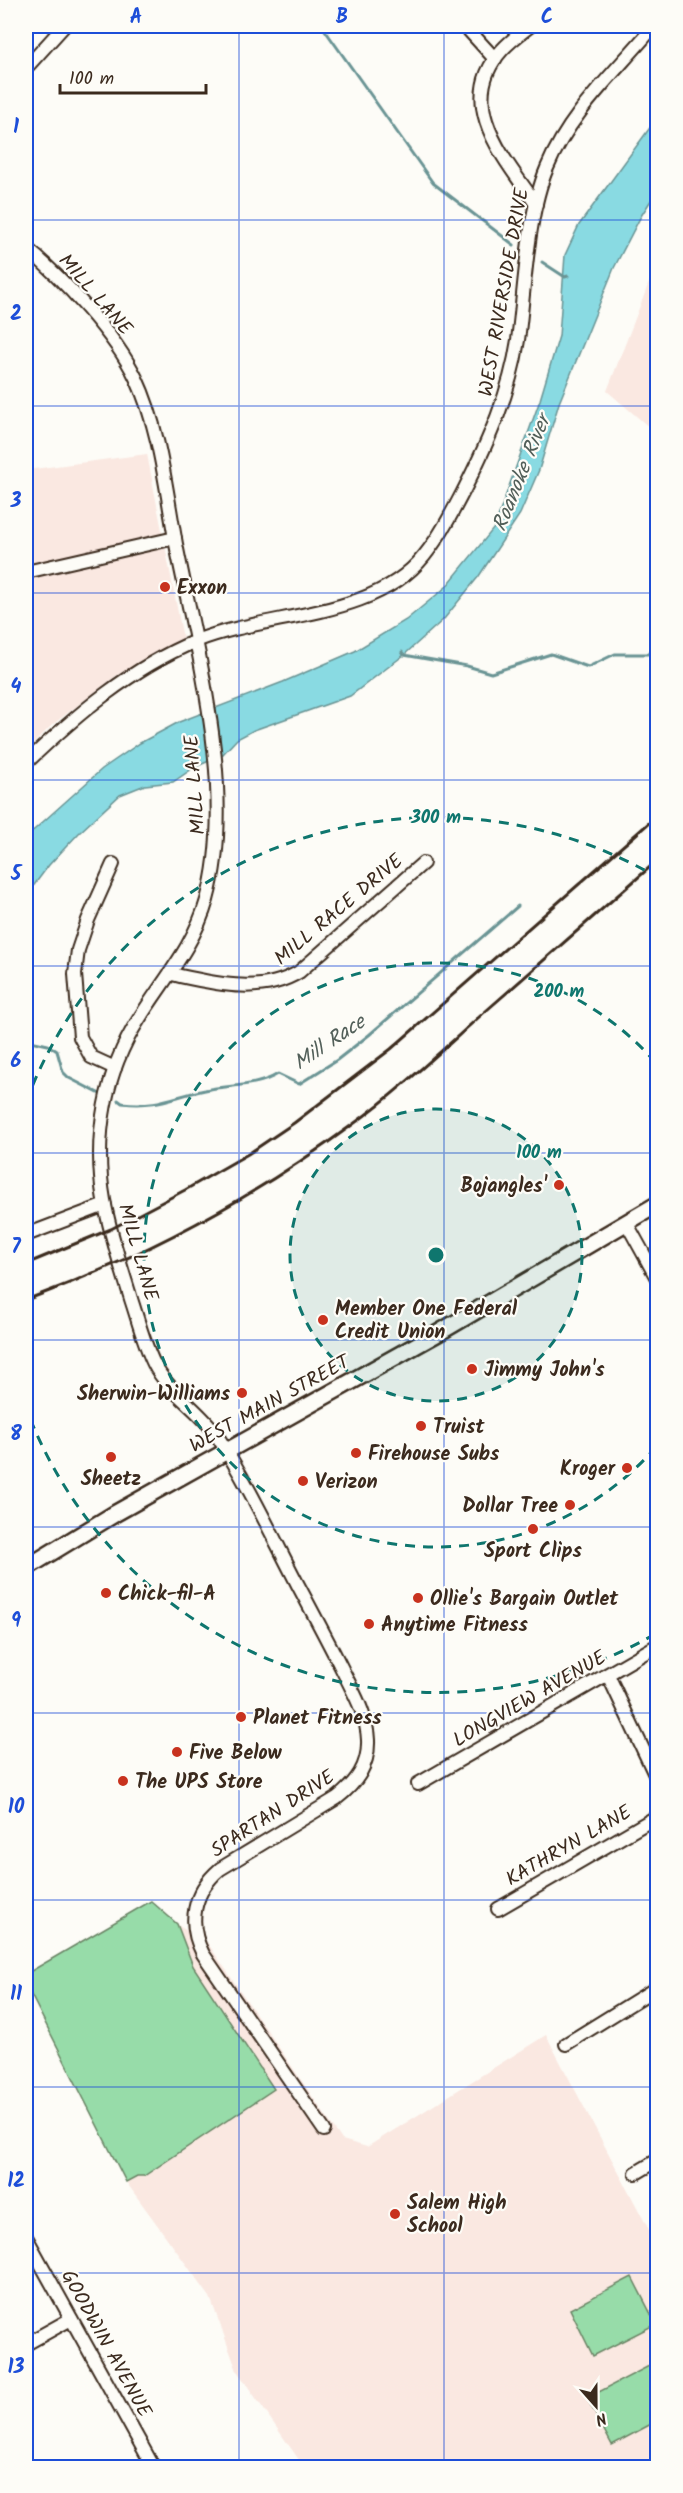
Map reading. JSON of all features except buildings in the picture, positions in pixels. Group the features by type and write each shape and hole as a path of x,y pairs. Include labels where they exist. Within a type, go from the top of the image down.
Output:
{"main road":[{"name":"WEST MAIN STREET","path":"26,1568 116,1513 411,1349 657,1204"}],"street":[{"path":"26,68 64,26"},
{"path":"465,26 495,59"},
{"path":"530,26 507,45 495,59 484,86 483,112 492,137 536,204"},
{"name":"WEST RIVERSIDE DRIVE","path":"26,763 71,721 101,697 150,665 195,642 230,630 370,596 399,580 424,557 442,530 471,475 505,397 518,341 536,204 547,167 568,127 586,103 654,26"},
{"name":"MILL LANE","path":"26,248 58,277 96,320 116,344 133,372 146,404 154,434 204,684 214,764 219,833 212,882 196,930 171,974 139,1019 115,1068 107,1093 100,1142 105,1205 119,1262 151,1358 165,1381 206,1422 226,1451"},
{"path":"26,572 175,538"},
{"name":"MILL RACE DRIVE","path":"171,974 243,986 277,984 299,972 423,863"},
{"path":"113,864 88,920 78,950 75,974 80,1036 91,1057 115,1068"},
{"path":"26,1235 105,1205"},
{"path":"626,1222 657,1280"},
{"name":"SPARTAN DRIVE","path":"226,1451 350,1685 365,1718 368,1736 366,1761 352,1786 337,1798 220,1869 208,1880 199,1894 193,1919 194,1932 203,1954 324,2130"},
{"name":"LONGVIEW AVENUE","path":"418,1784 657,1645"},
{"path":"608,1675 657,1781"},
{"name":"KATHRYN LANE","path":"498,1908 657,1816"},
{"path":"566,2044 657,1987"},
{"path":"636,2173 657,2160"},
{"name":"GOODWIN AVENUE","path":"26,2237 154,2468"},
{"path":"26,2344 71,2319"}],"shaded area":[{"path":"657,262 658,434 607,391"},
{"path":"147,454 183,638 116,676 52,725 26,751 26,470"},
{"name":"Salem High School","path":"151,1901 182,1928 207,1942 342,2140 367,2147 546,2035 657,2245 657,2467 304,2467 237,2371 210,2297 126,2182 26,1985 26,1974"}],"green space":[{"path":"151,1901 177,1924 193,1966 274,2089 144,2176 137,2176 126,2182 26,1985 26,1974"},
{"path":"632,2277 656,2324 593,2356 570,2309"},
{"path":"649,2366 657,2383 657,2421 612,2445 587,2398"}],"water":[{"name":"Roanoke River","path":"657,118 657,191 614,268 559,403 539,470 520,514 479,576 444,619 404,655 350,696 254,730 237,739 221,756 195,767 173,782 145,785 120,795 49,865 26,896 26,837 102,769 140,743 179,722 283,682 355,651 406,620 446,587 494,528 540,400 559,336 565,255 579,225"}],"waterway":[{"path":"322,26 433,183 514,245"},
{"path":"542,262 565,277 568,276"},
{"name":"Mill Race","path":"402,652 404,655 467,666 491,673 551,654 588,667 615,654 648,654 658,645"},
{"name":"Mill Race","path":"118,1100 122,1103 146,1104 214,1088 260,1082 278,1074 299,1084 337,1060 369,1035 518,906"},
{"name":"Mill Race","path":"26,1040 48,1045 57,1051 63,1072 69,1078 102,1095"}],"railway":[{"path":"26,1264 111,1229 248,1154 294,1123 391,1049 658,815"},
{"path":"26,1300 112,1265 195,1224 275,1178 314,1152 370,1112 404,1084 658,860"}],"place":[{"name":"Exxon","path":"165,587"},
{"name":"Bojangles'","path":"559,1185"},
{"name":"Member One Federal Credit Union","path":"323,1320"},
{"name":"Jimmy John's","path":"472,1369"},
{"name":"Sherwin-Williams","path":"242,1393"},
{"name":"Truist","path":"421,1426"},
{"name":"Firehouse Subs","path":"356,1453"},
{"name":"Sheetz","path":"111,1457"},
{"name":"Kroger","path":"627,1468"},
{"name":"Verizon","path":"303,1481"},
{"name":"Dollar Tree","path":"570,1505"},
{"name":"Sport Clips","path":"533,1529"},
{"name":"Chick-fil-A","path":"106,1593"},
{"name":"Ollie's Bargain Outlet","path":"418,1598"},
{"name":"Anytime Fitness","path":"369,1624"},
{"name":"Planet Fitness","path":"241,1717"},
{"name":"Five Below","path":"177,1752"},
{"name":"The UPS Store","path":"123,1781"},
{"name":"Salem High School","path":"395,2214"}]}
